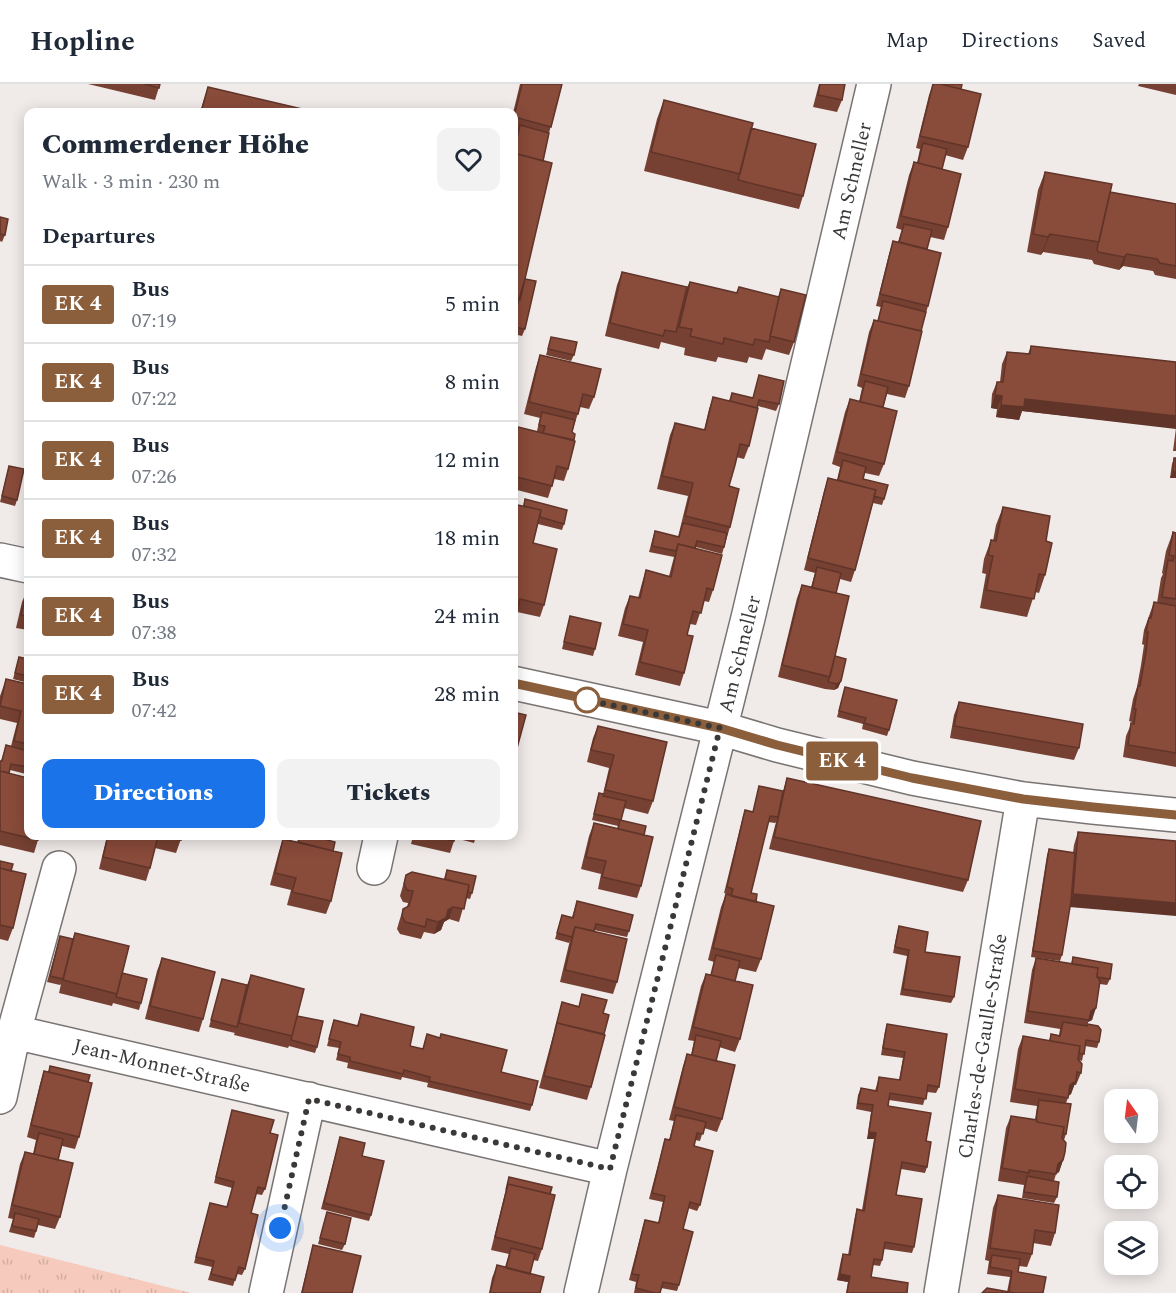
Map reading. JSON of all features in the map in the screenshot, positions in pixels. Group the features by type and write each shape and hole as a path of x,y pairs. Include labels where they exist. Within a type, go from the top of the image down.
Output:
{"street":[{"name":"Am Schneller","path":"581,1293 748,618 874,84"},
{"path":"0,560 24,566"},
{"path":"518,684 720,728 777,745 912,778 1023,799 1176,815"},
{"name":"Charles-de-Gaulle-Straße","path":"941,1293 1023,799"},
{"path":"374,868 380,840"},
{"path":"0,1098 58,868"},
{"name":"Jean-Monnet-Straße","path":"15,1032 610,1169"},
{"path":"266,1293 309,1099"}],"green space":[{"path":"0,1245 191,1293 0,1293"}],"building":[{"path":"144,84 160,84 159,88"},
{"path":"522,84 562,84 551,127 518,118 516,108"},
{"path":"820,84 845,84 842,100 818,95"},
{"path":"933,84 981,94 968,147 920,136"},
{"path":"940,84 962,84 961,89"},
{"path":"208,87 298,108 202,108"},
{"path":"664,100 753,123 740,174 651,152"},
{"path":"520,125 549,133 543,161 518,154"},
{"path":"751,128 816,144 803,196 738,180"},
{"path":"923,143 947,149 942,169 918,163"},
{"path":"518,154 552,163 520,300 518,299"},
{"path":"914,162 961,174 948,227 901,216"},
{"path":"1045,172 1112,184 1099,242 1050,234 1048,237 1033,234"},
{"path":"1110,192 1176,204 1176,266 1160,263 1157,259 1127,254 1124,257 1098,252"},
{"path":"0,217 8,219 5,235 0,234"},
{"path":"904,224 932,230 927,249 899,242"},
{"path":"893,241 941,253 928,306 880,294"},
{"path":"622,272 687,287 676,332 665,330 663,336 610,323"},
{"path":"525,279 536,281 525,329 518,328 518,303"},
{"path":"690,282 737,293 739,287 779,297 769,342 755,339 753,345 724,338 723,344 690,336 692,329 679,327"},
{"path":"781,289 806,295 794,342 770,336"},
{"path":"883,301 926,312 921,331 878,321"},
{"path":"874,320 922,331 909,386 861,374"},
{"path":"551,337 577,342 574,355 548,349"},
{"path":"1031,346 1176,362 1176,416 1025,399 1024,407 1001,405 1002,396 995,395 997,382 1003,382 1007,352 1030,354"},
{"path":"540,355 601,369 594,397 583,394 578,414 529,402"},
{"path":"759,375 784,381 779,404 759,400 757,408 730,401 732,393 753,398"},
{"path":"865,381 888,387 883,407 860,402"},
{"path":"713,397 758,408 749,446 740,444 729,486 739,489 730,527 685,516 693,483 662,476 675,423 705,430"},
{"path":"850,399 897,411 884,464 837,452"},
{"path":"542,412 575,420 572,432 575,434 574,440 543,433 545,426 539,425"},
{"path":"518,427 575,441 568,469 557,466 552,486 518,477"},
{"path":"1174,458 1176,458 1176,472 1173,471"},
{"path":"843,460 866,467 863,479 888,485 884,499 874,496 876,490 838,480"},
{"path":"9,466 24,469 17,500 2,496"},
{"path":"828,478 876,490 855,570 808,558"},
{"path":"525,499 567,510 564,524 540,517 541,510 524,506"},
{"path":"518,505 541,510 533,543 557,549 544,605 520,599 518,608"},
{"path":"1003,507 1050,516 1046,541 1052,543 1045,575 1039,574 1034,599 986,590 993,556 988,555 991,540 996,541"},
{"path":"683,523 727,533 724,547 697,541 695,548 678,544 676,551 652,546 655,531 679,537"},
{"path":"1173,532 1176,533 1176,599 1162,597 1168,560 1173,561 1174,556 1169,555"},
{"path":"678,544 722,555 713,590 707,588 701,613 693,611 687,635 693,636 684,673 640,662 648,630 623,624 630,596 640,598 646,570 671,577"},
{"path":"817,567 841,573 836,593 812,588"},
{"path":"802,585 849,596 830,677 782,665"},
{"path":"1154,602 1176,606 1176,753 1128,745 1131,723 1134,724 1136,709 1134,709 1146,652 1148,632 1146,632"},
{"path":"570,616 601,623 595,649 564,642"},
{"path":"835,656 846,659 841,681 837,684 828,682"},
{"path":"19,657 24,658 24,675 15,673"},
{"path":"6,679 24,683 24,743 14,741 21,711 0,706"},
{"path":"845,687 897,700 889,730 864,723 866,718 839,711"},
{"path":"959,702 1083,724 1079,748 954,726"},
{"path":"518,713 526,715 518,744"},
{"path":"598,726 667,742 653,801 605,790 614,755 591,750"},
{"path":"6,745 24,750 24,766 11,764 9,773 0,771 0,761 2,761"},
{"path":"0,771 24,777 24,837 0,831"},
{"path":"787,778 981,821 968,880 774,837"},
{"path":"759,786 783,791 778,817 770,816 751,893 757,894 756,902 731,896 733,889 727,887 745,810 753,812"},
{"path":"599,793 626,801 621,820 594,814"},
{"path":"620,820 646,826 644,835 618,829"},
{"path":"594,823 653,837 641,886 602,877 606,861 586,857"},
{"path":"1078,832 1176,841 1176,903 1073,894"},
{"path":"107,840 157,840 150,868 103,857"},
{"path":"283,840 342,853 331,901 292,892 296,878 275,873"},
{"path":"299,840 327,840 335,842 333,851 298,842"},
{"path":"1049,849 1075,853 1071,901 1062,955 1033,951"},
{"path":"0,861 13,864 11,871 0,868"},
{"path":"0,868 26,874 13,928 0,925"},
{"path":"447,870 476,876 472,893 468,892 469,885 445,879"},
{"path":"412,872 469,885 464,909 453,907 448,910 446,918 438,922 427,919 425,927 405,922 402,916 403,909 409,906 413,891 407,890 404,884 406,875"},
{"path":"726,894 774,906 761,959 713,948"},
{"path":"577,901 633,915 629,931 596,924 594,931 575,927 572,937 557,933 562,915 573,918"},
{"path":"899,926 928,932 925,952 960,957 954,997 903,989 909,950 895,947"},
{"path":"575,927 627,939 617,982 565,970"},
{"path":"75,933 129,946 117,994 63,980"},
{"path":"60,936 73,939 63,979 50,976"},
{"path":"716,955 740,961 735,981 711,975"},
{"path":"1073,957 1112,964 1110,979 1097,977 1098,968 1072,964"},
{"path":"162,958 215,972 203,1019 150,1006"},
{"path":"1036,958 1098,968 1097,976 1100,981 1096,1008 1091,1011 1089,1020 1028,1011"},
{"path":"122,973 147,979 141,1003 116,997"},
{"path":"706,974 753,985 740,1039 693,1027"},
{"path":"251,975 304,989 292,1036 239,1023"},
{"path":"222,979 247,985 237,1027 211,1020"},
{"path":"582,994 607,1000 603,1013 609,1015 604,1034 557,1023 555,1030 562,1002 579,1007"},
{"path":"361,1014 414,1027 410,1046 423,1049 427,1034 440,1038 441,1034 507,1050 501,1072 538,1081 532,1105 429,1081 430,1077 404,1070 403,1074 350,1061 350,1057 338,1054 341,1042 329,1039 334,1020 358,1026"},
{"path":"297,1016 323,1021 317,1047 291,1040"},
{"path":"1063,1022 1098,1026 1101,1030 1099,1042 1086,1040 1084,1054 1079,1053 1080,1046 1050,1041 1051,1034 1060,1036"},
{"path":"557,1023 605,1035 591,1087 544,1076"},
{"path":"887,1024 947,1034 939,1087 928,1085 926,1099 890,1093 888,1106 931,1113 926,1141 931,1142 927,1167 902,1162 896,1195 922,1199 914,1247 885,1242 882,1260 874,1259 871,1277 908,1283 907,1293 847,1293 850,1276 840,1274 843,1254 850,1255 857,1209 864,1211 876,1133 869,1132 873,1105 858,1103 861,1088 877,1091 879,1077 900,1080 905,1052 883,1048"},
{"path":"696,1035 721,1041 716,1061 692,1055"},
{"path":"1023,1036 1080,1046 1078,1059 1082,1064 1081,1073 1077,1072 1076,1081 1070,1085 1068,1098 1015,1089"},
{"path":"687,1054 735,1065 722,1119 674,1107"},
{"path":"50,1066 90,1075 88,1082 49,1072"},
{"path":"44,1071 92,1083 79,1137 31,1125"},
{"path":"1039,1100 1071,1104 1066,1134 1063,1133 1064,1127 1037,1122"},
{"path":"232,1110 274,1120 270,1133 278,1135 265,1189 258,1187 251,1213 258,1215 245,1269 239,1267 235,1280 211,1274 214,1261 196,1257 210,1203 227,1207 234,1182 216,1177"},
{"path":"676,1115 706,1122 703,1134 697,1133 694,1146 713,1151 700,1205 690,1202 683,1229 693,1232 679,1285 663,1282 660,1293 655,1293 636,1288 639,1275 632,1274 645,1220 659,1223 665,1196 652,1193 665,1139 670,1140"},
{"path":"1011,1116 1064,1127 1062,1138 1066,1143 1065,1152 1063,1160 1058,1164 1056,1174 1029,1170 1029,1173 1002,1168"},
{"path":"39,1133 63,1139 58,1160 34,1154"},
{"path":"340,1137 365,1143 362,1156 384,1161 371,1215 324,1203"},
{"path":"25,1152 73,1163 60,1217 12,1205"},
{"path":"1027,1176 1059,1182 1057,1197 1024,1192"},
{"path":"509,1177 552,1187 550,1194 508,1184 506,1190"},
{"path":"508,1184 555,1195 542,1249 495,1237"},
{"path":"998,1195 1059,1205 1055,1233 1035,1230 1032,1254 990,1248"},
{"path":"327,1212 351,1218 345,1244 320,1238"},
{"path":"15,1213 39,1219 36,1231 12,1226"},
{"path":"313,1245 361,1256 352,1293 302,1293"},
{"path":"511,1248 535,1254 530,1274 506,1268"},
{"path":"992,1255 1020,1259 1018,1272 1046,1277 1043,1293 1009,1292 1012,1271 990,1267"},
{"path":"497,1265 544,1277 540,1293 490,1293"},
{"path":"987,1288 1015,1293 982,1293"}],"bus line":[{"path":"518,684 720,728 777,745 912,778 1023,799 1176,815"}],"route":[{"path":"280,1228 309,1099 610,1169 720,728 587,700"}]}
